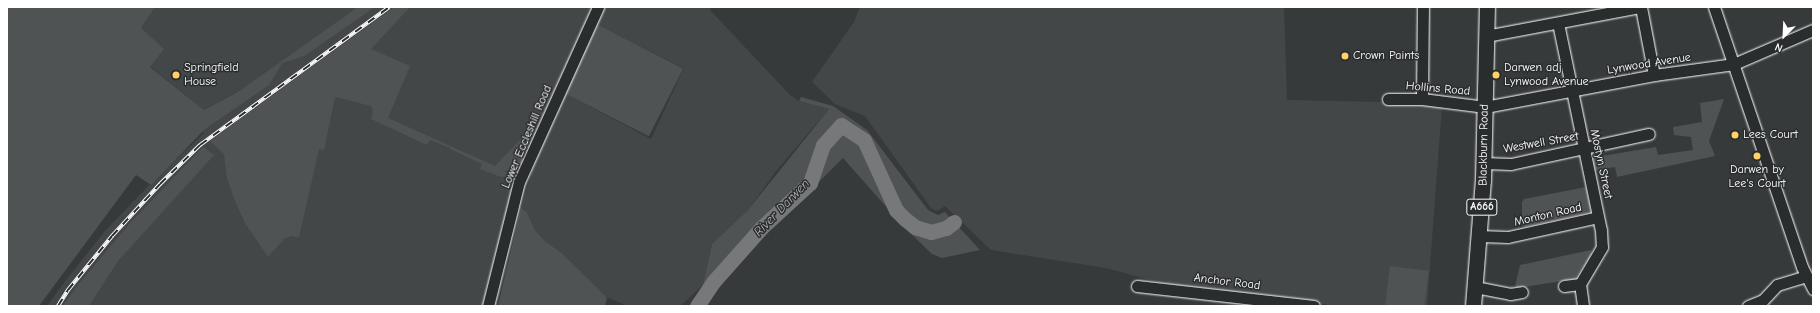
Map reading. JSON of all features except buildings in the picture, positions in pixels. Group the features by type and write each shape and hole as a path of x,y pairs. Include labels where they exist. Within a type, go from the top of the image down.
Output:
{"highway":[{"name":"Blackburn Road","path":"1473,306 1480,236 1484,163 1487,7"}],"street":[{"name":"Lower Eccleshill Road","path":"488,306 519,182 598,7"},
{"path":"1422,99 1423,7"},
{"path":"1486,36 1640,7 1654,75"},
{"path":"1714,7 1766,164 1806,276 1813,289"},
{"name":"Mostyn Street","path":"1558,23 1598,217 1602,247 1580,284"},
{"name":"Lynwood Avenue","path":"1485,107 1654,75 1734,64 1813,30"},
{"name":"Hollins Road","path":"1388,99 1422,99 1485,107"},
{"name":"Westwell Street","path":"1484,163 1511,164 1649,134"},
{"name":"Monton Road","path":"1480,236 1508,237 1598,217"},
{"path":"1748,306 1764,303 1769,291 1777,285 1806,276"},
{"path":"1564,286 1580,284 1583,306"},
{"name":"Anchor Road","path":"1137,286 1314,306"},
{"path":"1475,287 1510,294 1522,292"}],"shaded area":[{"path":"7,7 155,7 141,28 164,49 150,67 204,110 241,90 358,7 375,7 304,56 282,63 269,85 205,129 151,185 136,175 39,306 7,306"},
{"path":"155,7 711,7 710,10 790,95 799,101 829,109 776,171 748,210 712,244 703,285 680,306 628,306 604,296 563,254 545,241 535,230 527,212 521,208 534,165 566,94 651,139 684,68 591,22 517,192 488,306 47,306 105,231 151,183 204,133 199,128 238,91 204,110 150,66 141,28"},
{"path":"394,7 410,7 371,49 410,66 388,118 495,166 524,136 530,123 534,128 518,169 511,176 501,177 480,169 482,164 450,148 430,140 427,145 371,119 373,110 371,106 335,97 324,150 319,149 299,237 291,236 284,239 268,257 245,223 235,201 227,178 224,154 210,141"},
{"path":"860,7 1284,7 1287,100 1427,103 1442,106 1427,306 1337,306 1161,283 1106,268 991,250 945,206 937,211 931,208 865,116 835,104 812,82 854,22"},
{"path":"596,24 683,68 649,136 561,92"},
{"path":"801,97 833,106 867,130 928,210 938,215 945,212 951,219 936,225 925,226 915,222 900,206 866,137 842,120 820,143 806,182 703,285 712,244 748,210 829,109 799,101"},
{"path":"1724,99 1709,141 1715,156 1617,177 1615,167 1592,171 1590,158 1656,147 1658,155 1693,150 1691,137 1674,135 1673,127 1702,122 1700,103"},
{"path":"842,129 861,141 894,210 905,222 915,229 931,234 946,231 956,224 980,250 942,258 932,254 904,227 843,158 734,266 763,232 812,185 826,147"},
{"path":"203,147 214,155 118,261 89,306 63,306 77,286 131,222"},
{"path":"1586,187 1591,211 1589,213 1525,227 1522,225 1522,202 1524,199"},
{"path":"521,208 527,212 535,230 545,241 563,254 607,298 605,306 498,306"},
{"path":"1591,250 1592,254 1575,279 1517,288 1515,286 1520,265"},
{"path":"1390,266 1429,271 1424,306 1385,305"}],"waterway":[{"name":"River Darwen","path":"697,306 714,281 762,227 810,183 823,145 841,125 864,140 896,210 905,219 915,227 931,232 946,228 954,222"}],"railway":[{"path":"58,306 68,290 112,236 160,184 200,145 389,7"}],"place":[{"name":"Crown Paints","path":"1345,56"},
{"name":"Springfield House","path":"176,75"},
{"name":"Darwen adj Lynwood Avenue","path":"1496,75"},
{"name":"Lees Court","path":"1735,135"},
{"name":"Darwen by Lee's Court","path":"1757,156"}]}
